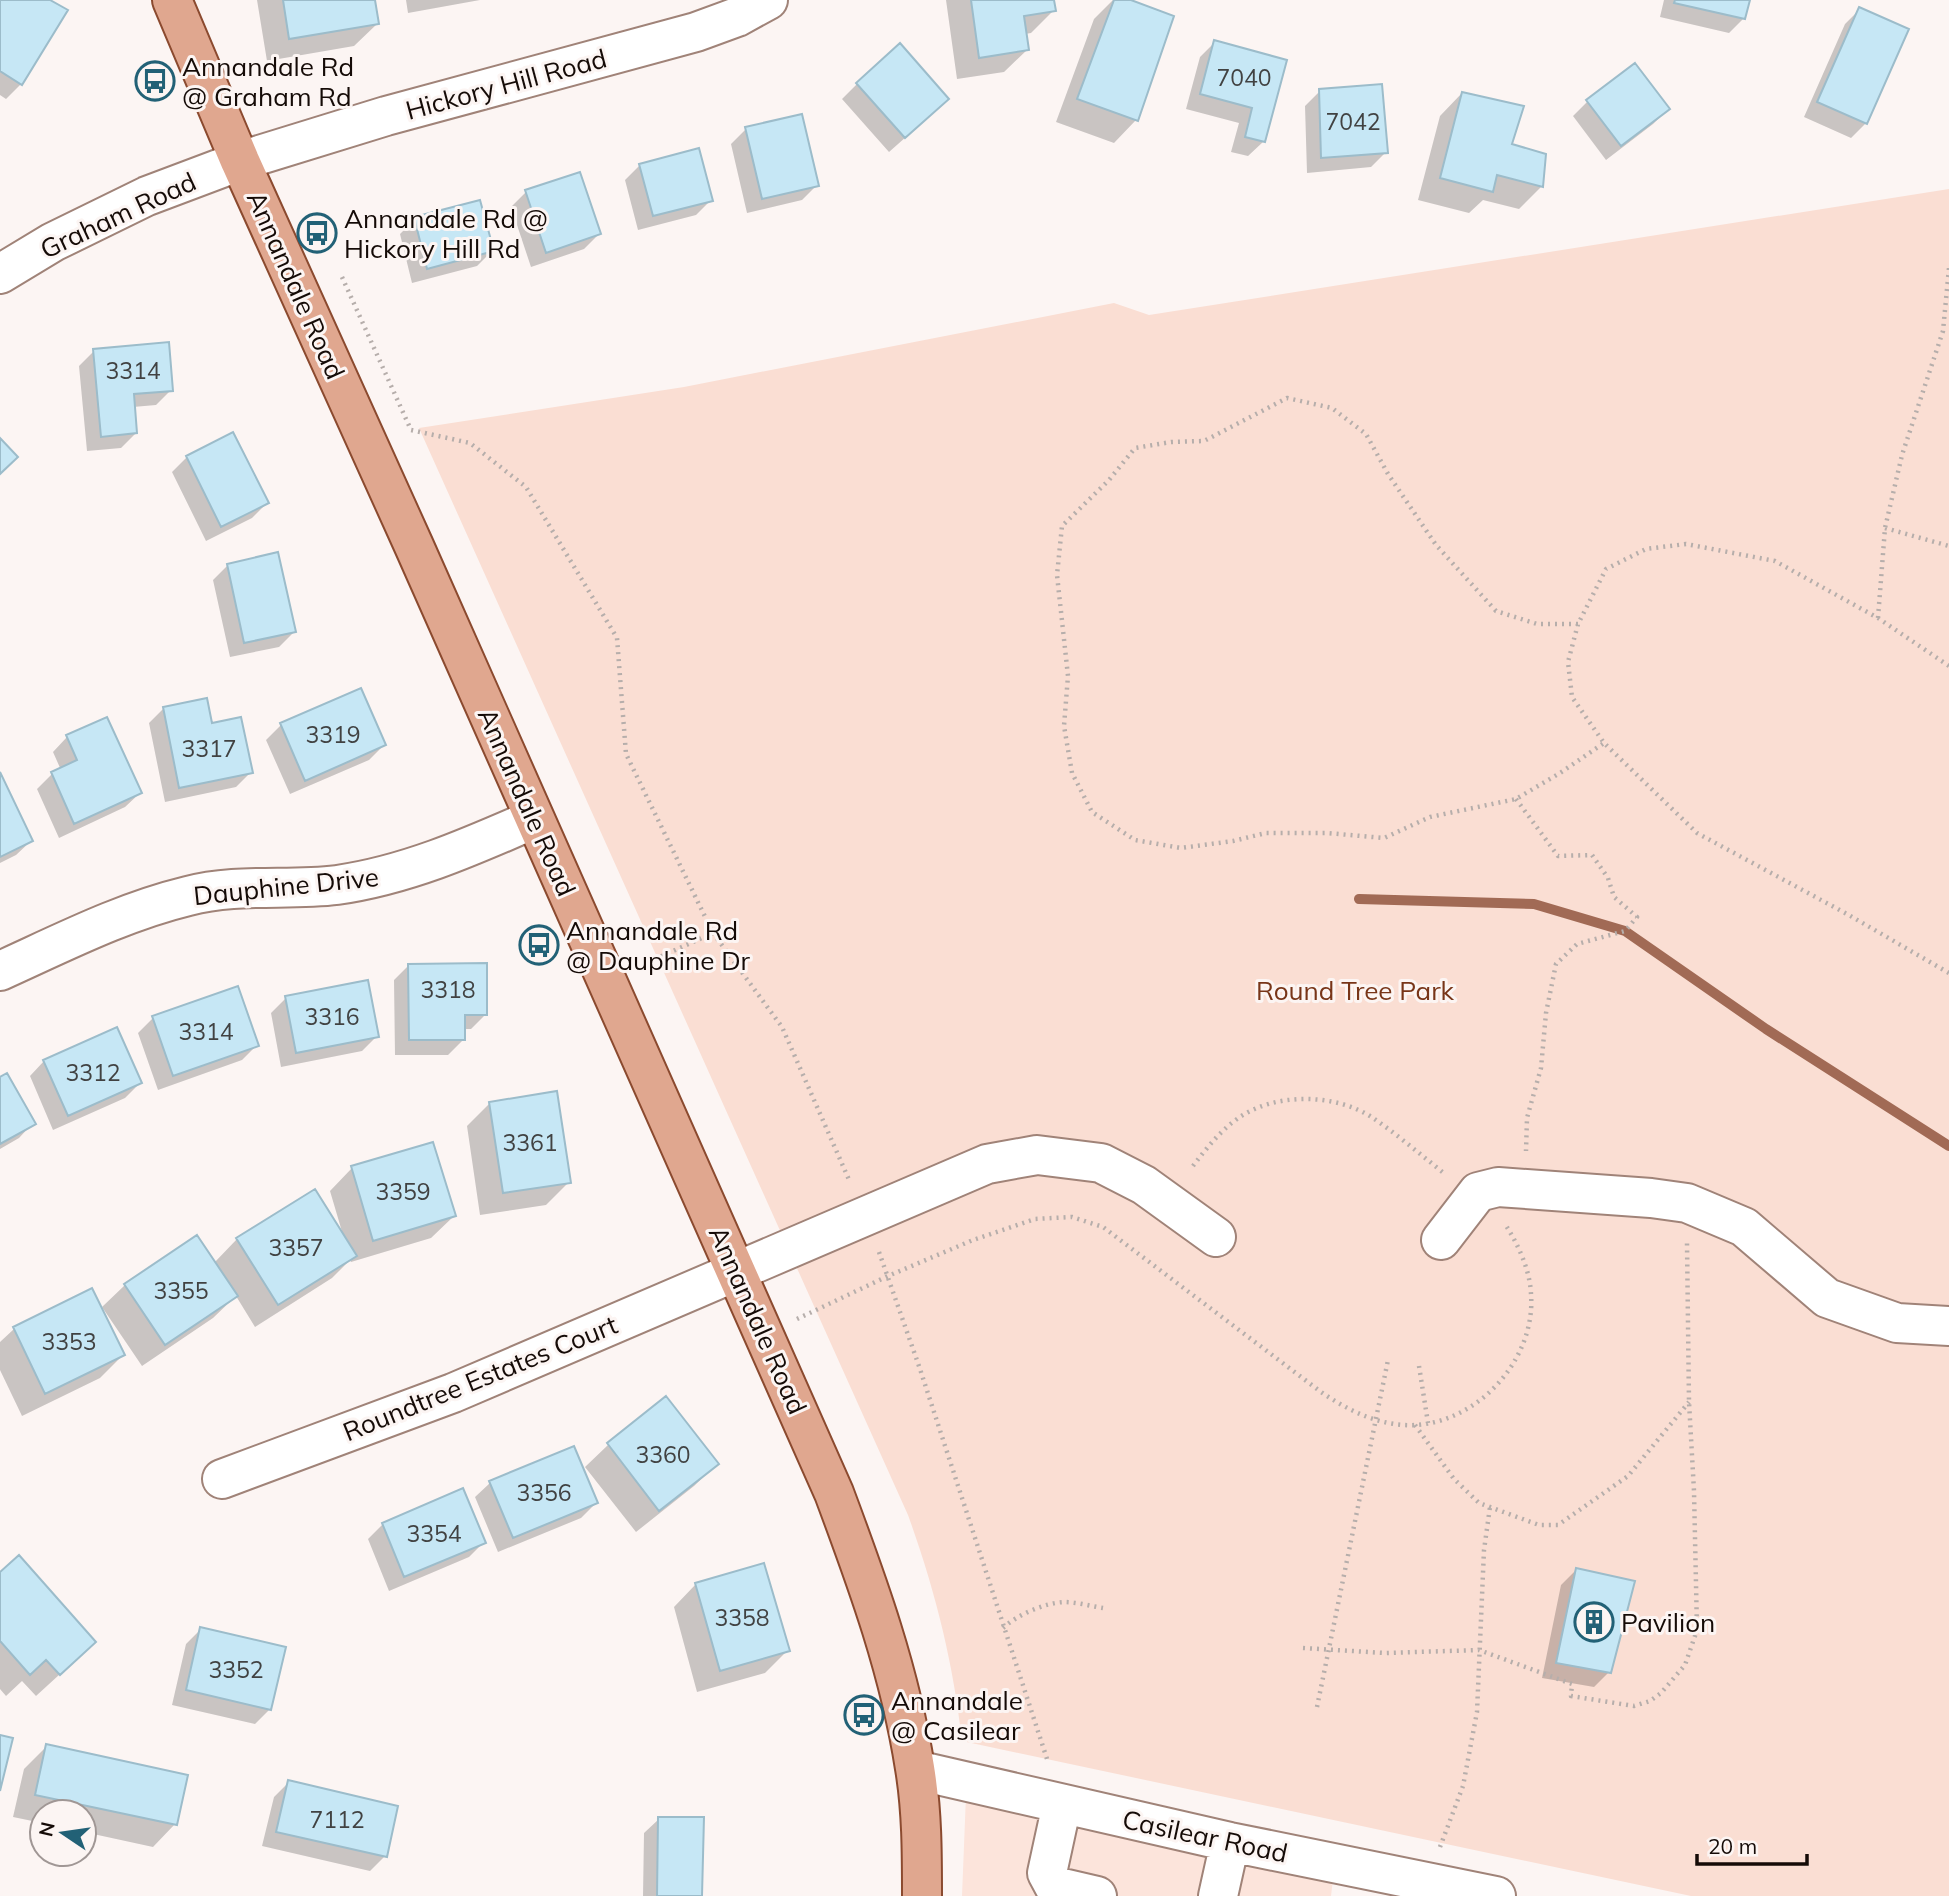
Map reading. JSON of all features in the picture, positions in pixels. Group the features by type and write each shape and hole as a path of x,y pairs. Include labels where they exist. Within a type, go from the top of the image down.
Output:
{"main road":[{"name":"Annandale Road","path":"172,0 240,161 414,546 834,1493 875,1601 898,1686 916,1770 922,1847 922,1896"}],"street":[{"name":"Hickory Hill Road","path":"240,161 386,116 696,32 737,17 768,0"},
{"name":"Graham Road","path":"0,274 53,242 147,196 240,161"},
{"name":"Dauphine Drive","path":"0,971 124,916 190,895 241,887 335,885 401,873 461,851 534,819"},
{"name":"Roundtree Estates Court","path":"222,1479 453,1393 987,1164 1037,1155 1101,1163 1144,1185 1216,1237"},
{"path":"1441,1241 1486,1192 1651,1198 1687,1203 1744,1227 1827,1298 1897,1323 1949,1326"},
{"name":"Casilear Road","path":"916,1770 1230,1842 1496,1896"},
{"path":"1062,1804 1047,1873 1054,1886 1097,1896"},
{"path":"1218,1896 1230,1842"}],"path":[{"path":"1878,618 1885,528 1902,455 1943,331 1949,268"},
{"path":"342,277 411,430 470,443 526,486 617,638 626,754 713,933 782,1027 865,1218 920,1368 1062,1804"},
{"path":"1578,624 1537,624 1496,611 1436,545 1388,474 1366,434 1332,408 1287,398 1204,441 1171,442 1135,448 1109,480 1062,526 1057,575 1068,677 1065,726 1072,773 1092,813 1135,840 1181,848 1233,841 1266,833 1327,833 1384,838 1430,817 1516,799 1604,743"},
{"path":"1885,528 1949,546"},
{"path":"1949,667 1878,618 1775,561 1686,544 1646,549 1606,569 1578,624 1568,662 1572,697 1604,743 1697,833 1949,973"},
{"path":"1486,1192 1525,1156 1527,1118 1541,1068 1546,1013 1556,964 1577,944 1625,931 1637,918 1614,897 1608,878 1592,855 1558,856 1516,799"},
{"path":"606,981 713,933"},
{"path":"765,1335 888,1276 974,1240 1035,1219 1072,1217 1103,1227 1321,1392 1347,1409 1375,1419 1415,1425 1428,1423 1472,1406 1500,1383 1522,1349 1529,1327 1532,1293 1516,1241 1486,1192 1372,1117 1350,1106 1321,1100 1290,1099 1257,1107 1216,1136 1193,1166"},
{"path":"1303,1648 1385,1653 1479,1650 1572,1684 1571,1696 1633,1706 1650,1701 1675,1678 1685,1665 1697,1630 1695,1505 1689,1402 1687,1203"},
{"path":"1317,1707 1388,1360"},
{"path":"1419,1366 1428,1423"},
{"path":"1415,1425 1454,1479 1479,1503 1539,1525 1558,1525 1628,1476 1689,1402"},
{"path":"1427,1882 1462,1786 1477,1712 1484,1550 1490,1507"},
{"path":"1003,1628 1012,1620 1063,1602 1103,1608"}],"shaded area":[{"path":"966,1795 1333,1879 1331,1896 962,1896"}],"green space":[{"name":"Round Tree Park","path":"1949,189 1949,1896 1691,1896 962,1741 954,1682 942,1626 908,1515 419,428 684,387 1114,303 1149,315"}],"building":[{"path":"0,0 50,0 68,10 22,85 0,71"},
{"path":"283,0 375,0 379,24 289,39"},
{"path":"971,0 1054,0 1056,11 1024,16 1029,50 979,58"},
{"path":"1114,0 1131,0 1174,16 1138,121 1077,99"},
{"path":"1675,0 1750,0 1745,19 1674,3"},
{"path":"1859,7 1909,29 1867,124 1817,102"},
{"path":"1214,40 1287,60 1265,142 1245,137 1252,108 1200,94"},
{"path":"900,43 949,99 905,138 856,83"},
{"path":"1635,63 1670,109 1621,146 1586,100"},
{"path":"1382,84 1388,153 1321,158 1319,89"},
{"path":"1462,92 1524,106 1512,144 1546,154 1543,187 1497,175 1493,192 1440,178"},
{"path":"802,114 819,186 762,199 745,127"},
{"path":"699,148 713,201 653,216 639,164"},
{"path":"580,172 601,234 546,253 525,190"},
{"path":"480,200 494,251 427,269 414,217"},
{"path":"169,342 173,391 134,394 137,433 101,437 93,349"},
{"path":"233,432 269,503 221,527 186,456"},
{"path":"0,438 18,457 0,474"},
{"path":"278,552 296,632 244,643 227,564"},
{"path":"361,688 386,745 305,781 280,723"},
{"path":"207,698 212,723 241,717 253,773 179,788 163,707"},
{"path":"107,717 142,793 74,824 51,772 77,760 66,735"},
{"path":"0,772 33,841 0,857"},
{"path":"487,963 487,1015 465,1015 465,1040 409,1040 408,964"},
{"path":"368,980 379,1037 296,1053 285,996"},
{"path":"238,986 259,1046 173,1076 152,1016"},
{"path":"117,1027 142,1083 68,1116 43,1060"},
{"path":"7,1073 36,1124 0,1144 0,1077"},
{"path":"557,1091 571,1183 503,1193 489,1102"},
{"path":"433,1142 456,1216 373,1241 351,1166"},
{"path":"315,1189 357,1256 278,1305 236,1238"},
{"path":"197,1235 238,1296 165,1345 124,1284"},
{"path":"92,1288 125,1355 45,1394 13,1327"},
{"path":"666,1396 719,1464 659,1511 607,1443"},
{"path":"574,1446 598,1503 513,1538 489,1481"},
{"path":"463,1488 486,1543 404,1577 382,1523"},
{"path":"19,1555 96,1642 60,1675 46,1660 30,1675 0,1641 0,1572"},
{"path":"764,1563 790,1651 720,1671 695,1583"},
{"name":"Pavilion","path":"1576,1568 1635,1581 1611,1673 1556,1663"},
{"path":"200,1627 286,1647 271,1710 186,1690"},
{"path":"0,1735 13,1738 0,1791"},
{"path":"46,1744 188,1775 177,1825 98,1808 98,1798 49,1798 35,1795"},
{"path":"288,1780 398,1806 387,1857 276,1832"},
{"path":"658,1817 704,1817 702,1896 657,1896"}],"waterway":[{"path":"1359,899 1534,904 1625,931 1766,1029 1949,1146"}],"place":[{"name":"Annandale Rd @ Graham Rd","path":"155,81"},
{"name":"Annandale Rd @ Hickory Hill Rd","path":"317,233"},
{"name":"Annandale Rd @ Dauphine Dr","path":"539,945"},
{"name":"Pavilion","path":"1594,1622"},
{"name":"Annandale @ Casilear","path":"864,1715"}]}
